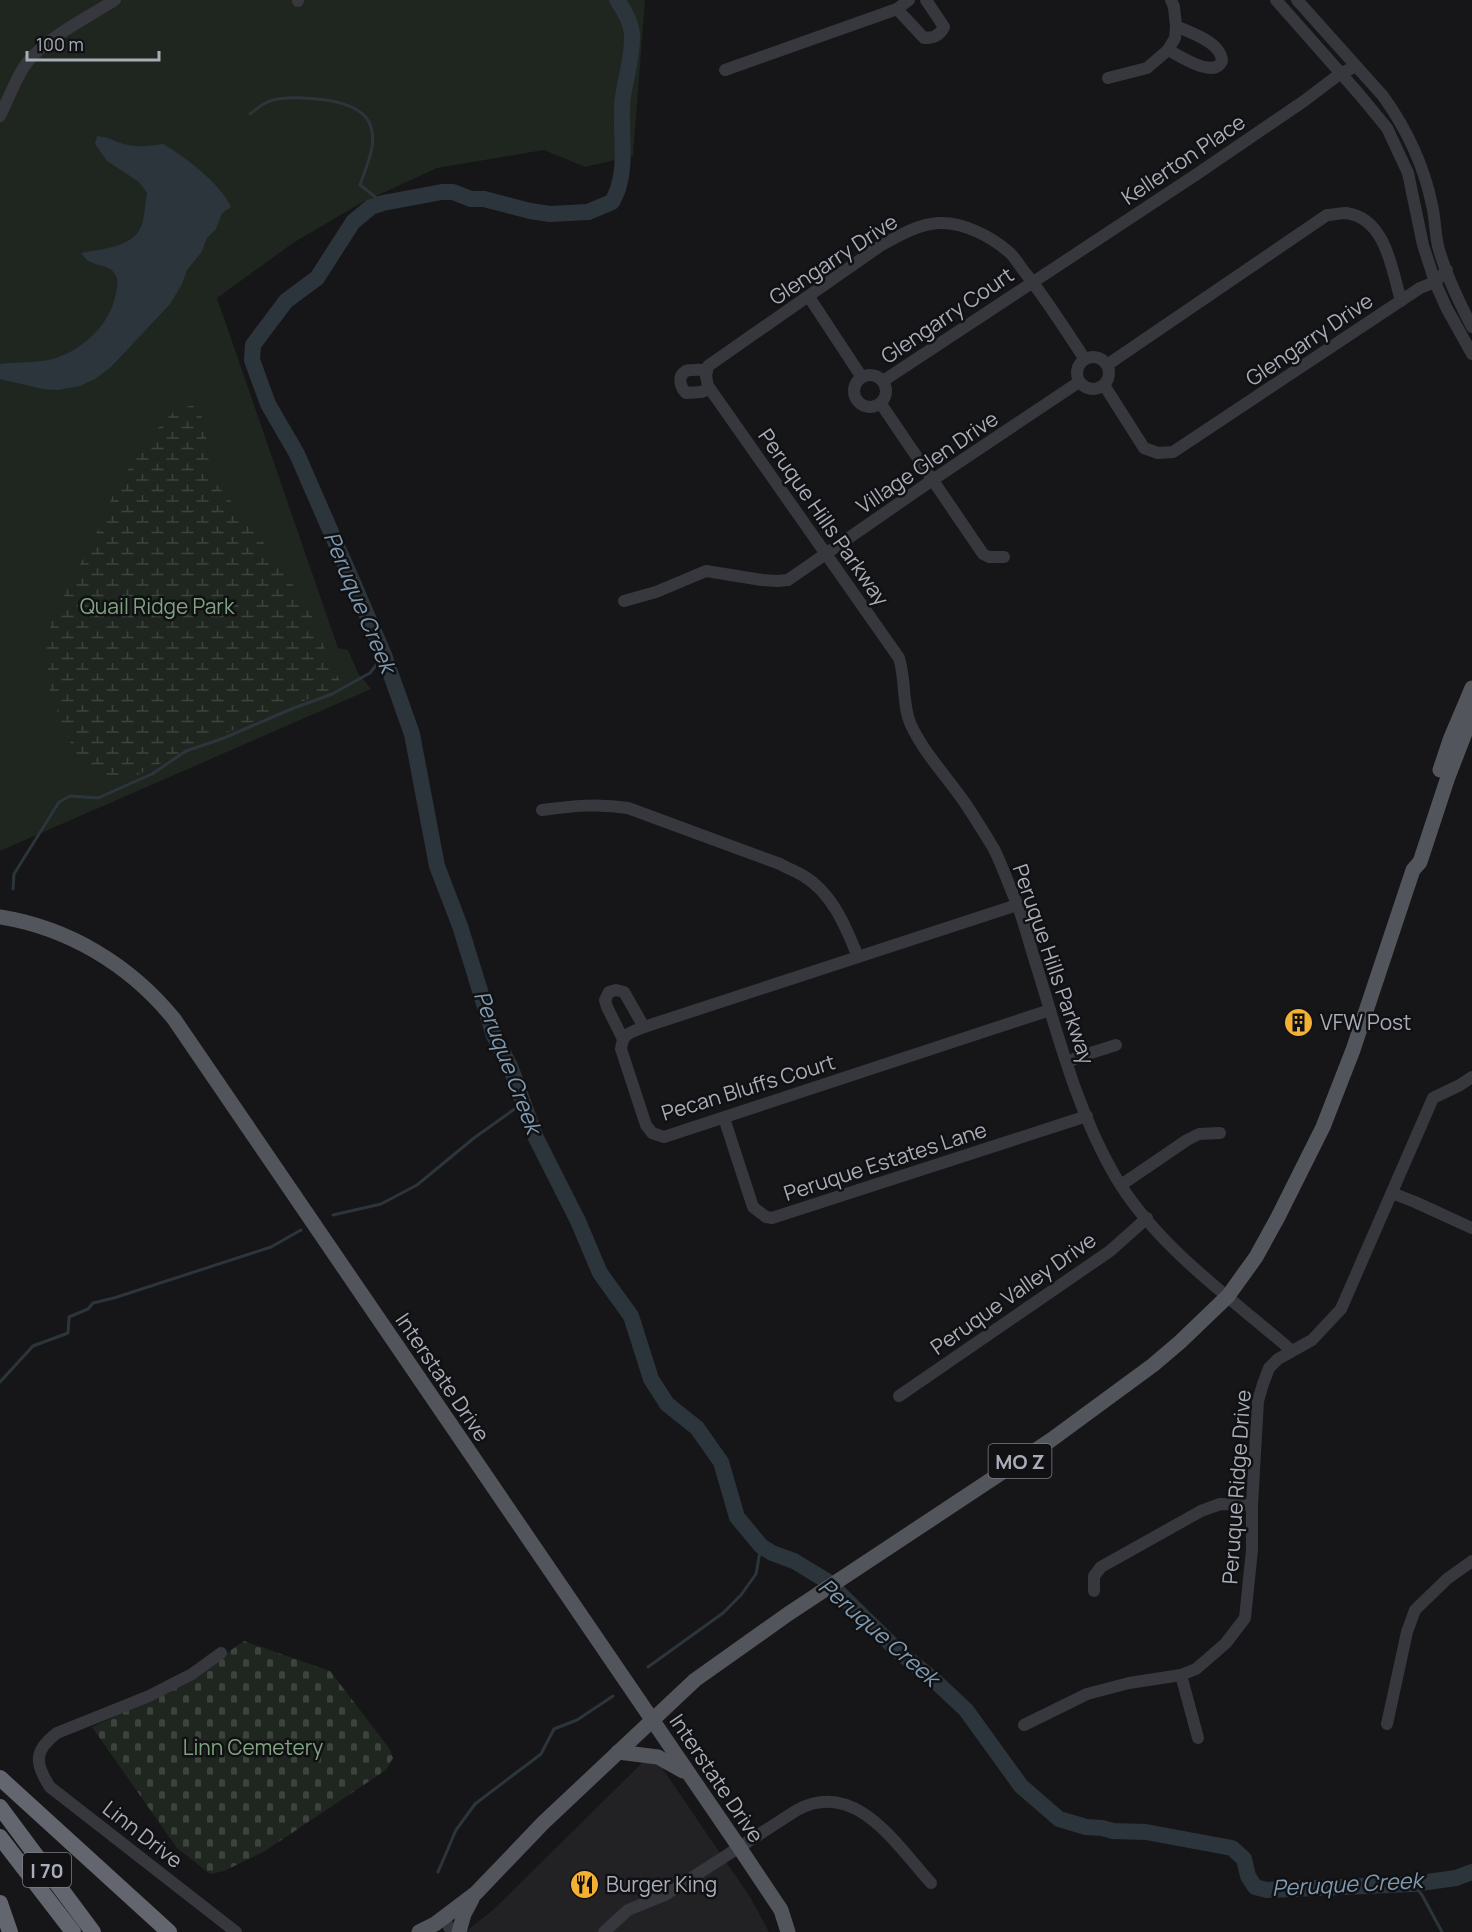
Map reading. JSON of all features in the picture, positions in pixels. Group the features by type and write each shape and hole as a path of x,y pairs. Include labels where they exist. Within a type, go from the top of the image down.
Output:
{"highway":[{"path":"0,1778 168,1932"},
{"name":"I 70","path":"0,1807 93,1932"},
{"name":"I 70","path":"0,1837 72,1932"},
{"path":"0,1903 10,1932"}],"main road":[{"name":"MO Z","path":"1413,870 1411,858 1450,740 1472,688"},
{"name":"MO Z","path":"419,1932 476,1893 543,1823 695,1680 788,1614 1051,1440 1113,1396 1179,1342 1228,1296 1256,1257 1323,1127 1353,1050 1413,870 1420,862 1448,777 1472,715"},
{"name":"Interstate Drive","path":"0,917 53,931 92,949 133,977 174,1019 740,1847 781,1910 788,1932"},
{"path":"618,1752 658,1756 690,1776"},
{"path":"459,1932 464,1914 476,1893"}],"street":[{"path":"0,116 22,69 32,57 44,45 115,0"},
{"path":"725,70 897,9 909,0"},
{"path":"897,9 924,38 933,38 944,27 926,0"},
{"path":"1108,78 1147,68 1168,50 1175,38 1176,26 1171,0"},
{"path":"1276,0 1387,128 1404,161 1410,180 1423,245 1435,282 1472,354"},
{"path":"1297,0 1389,105 1419,159 1432,205 1439,247 1472,327"},
{"path":"1168,50 1207,69 1215,69 1222,61 1220,51 1176,26"},
{"name":"Kellerton Place","path":"1032,282 1197,174 1341,73 1355,67"},
{"path":"1107,365 1327,215 1345,213 1365,220 1373,226 1383,243 1401,301"},
{"name":"Glengarry Drive","path":"706,373 708,366 880,246 903,234 939,223 964,227 992,239 1011,254 1084,358"},
{"name":"Glengarry Drive","path":"1104,384 1144,447 1158,453 1173,452 1420,288 1435,282 1447,270"},
{"name":"Glengarry Court","path":"883,381 1032,282"},
{"name":"Glengarry Court","path":"809,297 861,376"},
{"path":"1093,356 1101,358 1107,365 1108,379 1096,389 1087,388 1079,382 1076,374 1078,365 1084,358 1093,356"},
{"path":"706,373 687,371 682,374 680,380 682,389 686,393 710,389"},
{"name":"Peruque Hills Parkway","path":"706,373 710,389 899,658 910,723 994,849 1017,905 1067,1063 1087,1116 1121,1185 1147,1218 1186,1260 1292,1350"},
{"name":"Glengarry Court","path":"869,374 883,381 886,389 885,398 880,404 870,408 859,405 853,395 854,385 861,376 869,374"},
{"name":"Village Glen Drive","path":"624,600 656,592 706,571 762,580 788,580 1079,382"},
{"path":"880,404 983,554 988,557 1004,557"},
{"path":"542,810 606,804 628,808 780,864 804,876 824,894 846,925 858,957"},
{"path":"623,1039 629,1033 644,1027 1017,905"},
{"name":"Pecan Bluffs Court","path":"644,1027 624,992 616,990 609,992 605,1000 623,1039 621,1049 646,1125 652,1133 663,1137 1050,1010"},
{"path":"1067,1063 1116,1045"},
{"name":"Peruque Ridge Drive","path":"1024,1725 1087,1694 1129,1683 1181,1676 1196,1669 1226,1643 1245,1617 1252,1550 1252,1505 1258,1401 1269,1368 1278,1359 1312,1340 1341,1309 1433,1098 1472,1077"},
{"name":"Peruque Estates Lane","path":"724,1118 753,1207 766,1217 772,1218 1087,1116"},
{"path":"1121,1185 1187,1140 1199,1134 1220,1133"},
{"path":"1392,1194 1472,1228"},
{"name":"Peruque Valley Drive","path":"899,1396 1110,1251 1147,1218"},
{"path":"1094,1591 1094,1576 1101,1567 1201,1511 1220,1504 1252,1505"},
{"path":"1387,1724 1407,1632 1415,1610 1447,1579 1472,1561"},
{"name":"Linn Drive","path":"221,1653 192,1674 149,1696 57,1733 48,1740 38,1759 40,1772 50,1787 236,1932"},
{"path":"1181,1676 1198,1738"},
{"path":"604,1932 628,1910 665,1894 807,1805 826,1801 838,1802 863,1812 931,1883"},
{"path":"443,1917 452,1932"}],"shaded area":[{"path":"97,136 134,146 163,144 181,155 211,180 231,207 222,213 216,229 207,238 201,253 187,270 170,304 111,367 95,379 80,386 58,390 43,389 0,379 0,364 50,360 75,349 92,336 111,311 117,288 115,274 110,269 87,260 81,253 115,246 137,234 142,223 147,193 139,182 107,161 95,144"},
{"path":"646,1759 656,1759 750,1897 769,1932 465,1932 493,1910"}],"green space":[{"name":"Quail Ridge Park","path":"0,0 645,0 633,156 585,167 544,150 437,168 361,203 293,243 217,298 338,648 348,650 358,673 371,689 0,851"},
{"path":"197,403 205,427 210,468 217,485 285,572 314,620 328,658 342,685 199,744 133,777 112,781 102,772 81,765 50,693 46,646 53,617 98,530 112,497 144,443 172,413"},
{"name":"Linn Cemetery","path":"244,1641 330,1671 389,1748 393,1758 386,1770 265,1851 224,1871 210,1874 177,1848 92,1727 184,1683"}],"waterway":[{"name":"Peruque Creek","path":"617,0 629,21 632,42 622,108 621,174 612,202 588,212 550,214 484,199 471,199 453,192 442,192 371,207 353,222 317,278 286,301 253,345 252,360 268,404 297,454 384,655 412,734 437,866 460,926 494,1036 510,1066 536,1138 578,1221 600,1273 631,1316 651,1379 667,1404 697,1428 721,1462 737,1517 761,1546 772,1553 794,1561 827,1581 898,1651 966,1710 1021,1786 1059,1819 1086,1827 1146,1832 1232,1848 1244,1859 1248,1876 1255,1887 1267,1890 1413,1884 1456,1878 1472,1872"},
{"path":"250,114 270,101 301,98 341,103 363,114 369,122 373,138 360,185 383,203"},
{"path":"13,889 14,874 59,802 70,796 98,798 152,774 186,751 332,694 370,673 384,655"},
{"path":"333,1215 381,1204 417,1185 474,1138 523,1103"},
{"path":"0,1382 33,1346 68,1333 69,1317 88,1309 93,1303 271,1247 301,1230"},
{"path":"648,1667 723,1613 741,1595 756,1574 761,1546"},
{"path":"438,1872 456,1830 475,1804 541,1754 554,1729 577,1720 613,1696"},
{"path":"1413,1884 1422,1895 1442,1932"}],"place":[{"name":"VFW Post","path":"1299,1022"},
{"name":"Burger King","path":"585,1884"}]}
